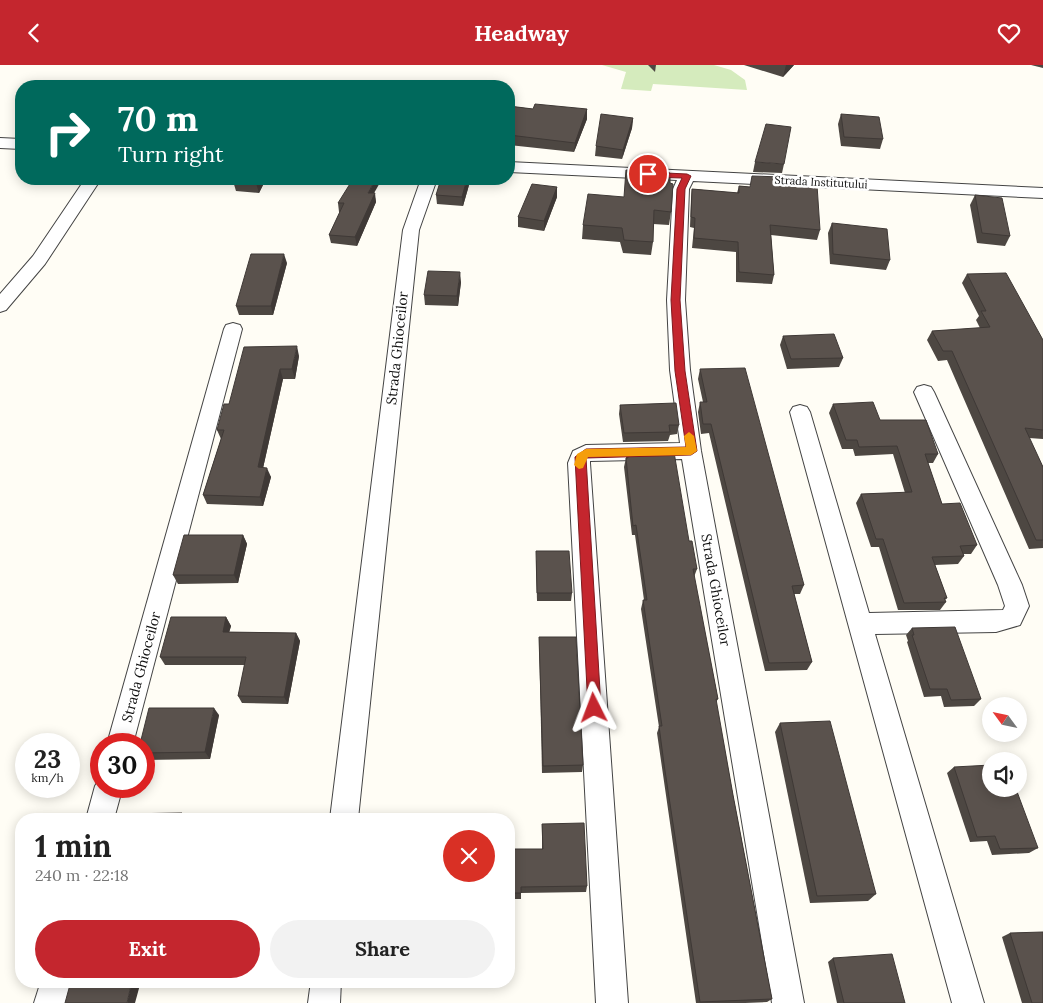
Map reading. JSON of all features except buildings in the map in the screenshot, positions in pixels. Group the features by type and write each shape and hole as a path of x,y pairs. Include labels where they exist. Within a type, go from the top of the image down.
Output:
{"street":[{"path":"0,143 15,144"},
{"name":"Strada Institutului","path":"515,167 1043,193"},
{"name":"Strada Ghioceilor","path":"687,176 681,189 676,300 680,371 691,451 788,1003"},
{"path":"0,306 39,259 89,185"},
{"name":"Strada Ghioceilor","path":"345,813 410,230 427,185"},
{"name":"Strada Ghioceilor","path":"123,733 233,329"},
{"path":"860,624 996,622 1011,619 1017,605 1010,585 924,392"},
{"path":"800,412 968,1003"},
{"path":"612,1003 579,463 580,457 586,453 691,451"},
{"path":"102,813 106,798"},
{"path":"50,1003 54,988"},
{"path":"324,1003 325,988"}],"green space":[{"path":"602,65 714,65 731,70 745,80 747,90 653,84 651,91 621,89 626,72"}],"slow traffic":[{"path":"579,465 580,457 586,453 691,451 689,436"}],"route":[{"path":"594,708 580,457 586,453 691,451 680,371 676,300 681,189 687,176 648,174"}]}
